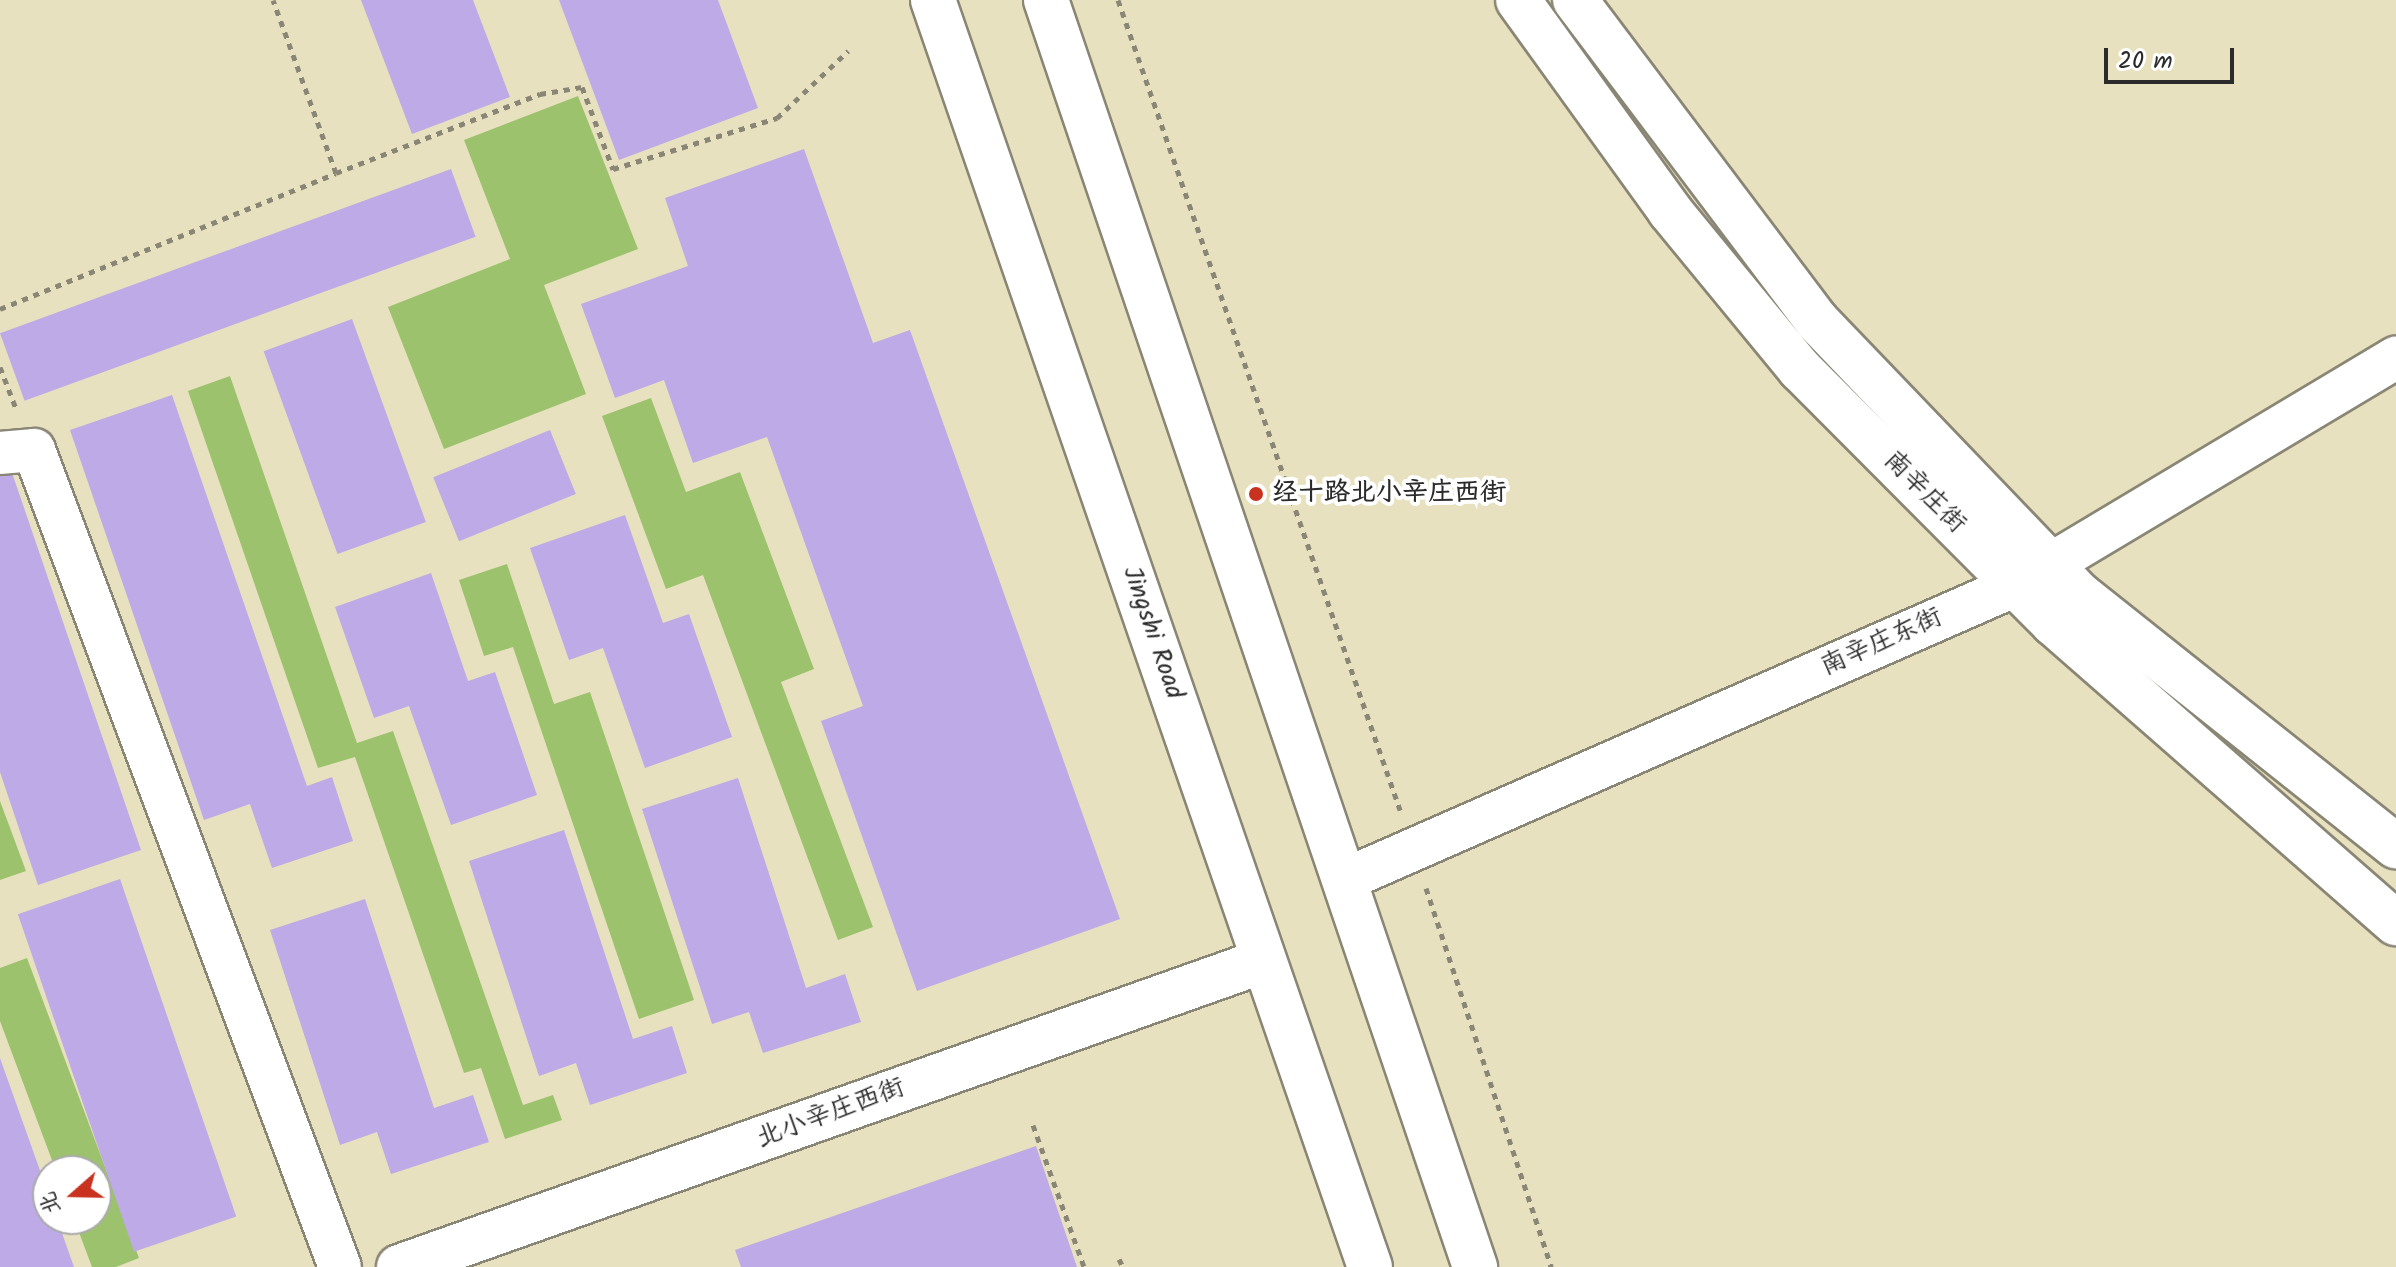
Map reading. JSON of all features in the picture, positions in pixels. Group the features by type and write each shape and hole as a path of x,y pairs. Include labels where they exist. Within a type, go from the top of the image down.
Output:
{"main road":[{"name":"Jingshi Road","path":"933,0 1370,1267"},
{"path":"1046,0 1475,1267"},
{"name":"南辛庄街","path":"1518,0 1670,211 1800,369 2034,575 2396,923"},
{"name":"南辛庄街","path":"1575,0 1817,321 2034,575 2396,846"},
{"name":"北小辛庄西街","path":"399,1267 1263,961"}],"street":[{"name":"南辛庄东街","path":"1344,880 2034,575 2396,358"},
{"path":"0,453 34,450 340,1267"}],"path":[{"path":"273,0 336,173"},
{"path":"1118,0 1413,849 1551,1267"},
{"path":"0,309 540,94 582,87 613,169 777,118 848,51"},
{"path":"1033,1125 1084,1267"}],"green space":[{"path":"578,96 638,249 544,285 586,394 444,449 388,307 510,259 464,140"},
{"path":"230,376 357,743 393,731 523,1105 553,1095 562,1120 505,1139 481,1068 464,1073 355,757 318,768 188,391"},
{"path":"651,398 686,492 740,472 814,669 781,682 873,927 838,940 703,575 666,589 602,416"},
{"path":"507,564 554,704 590,692 694,1000 639,1019 513,647 484,656 459,580"},
{"path":"0,801 26,871 0,880"},
{"path":"27,958 101,1155 50,1155 0,1021 0,968"},
{"path":"112,1186 139,1258 116,1267 92,1267 80,1235 112,1235"}],"building":[{"path":"361,0 473,0 510,97 412,134"},
{"path":"559,0 718,0 758,108 619,160"},
{"path":"804,149 873,343 910,330 1120,919 917,991 821,721 863,706 767,437 693,463 664,380 615,398 581,304 688,266 665,198"},
{"path":"451,169 476,237 25,401 0,333"},
{"path":"352,319 426,522 338,554 264,351"},
{"path":"172,395 307,786 332,777 353,841 272,868 250,804 204,820 70,430"},
{"path":"550,430 576,494 459,541 433,477"},
{"path":"8,461 141,850 38,885 0,772 0,463"},
{"path":"625,515 663,623 689,614 732,737 645,768 603,648 569,660 530,548"},
{"path":"431,573 468,681 495,672 537,795 451,825 409,706 374,718 335,607"},
{"path":"738,778 806,988 845,974 861,1022 763,1053 749,1012 712,1024 642,809"},
{"path":"564,830 633,1039 672,1026 687,1073 590,1105 576,1063 539,1076 469,861"},
{"path":"120,879 236,1217 134,1252 112,1187 112,1155 101,1155 18,914"},
{"path":"365,899 434,1108 473,1095 489,1142 391,1174 377,1132 340,1145 270,930"},
{"path":"0,1058 34,1155 32,1155 32,1235 63,1235 74,1267 0,1267"},
{"path":"1036,1146 1077,1267 741,1267 735,1250"}],"place":[{"name":"经十路北小辛庄西街","path":"1256,494"}]}
